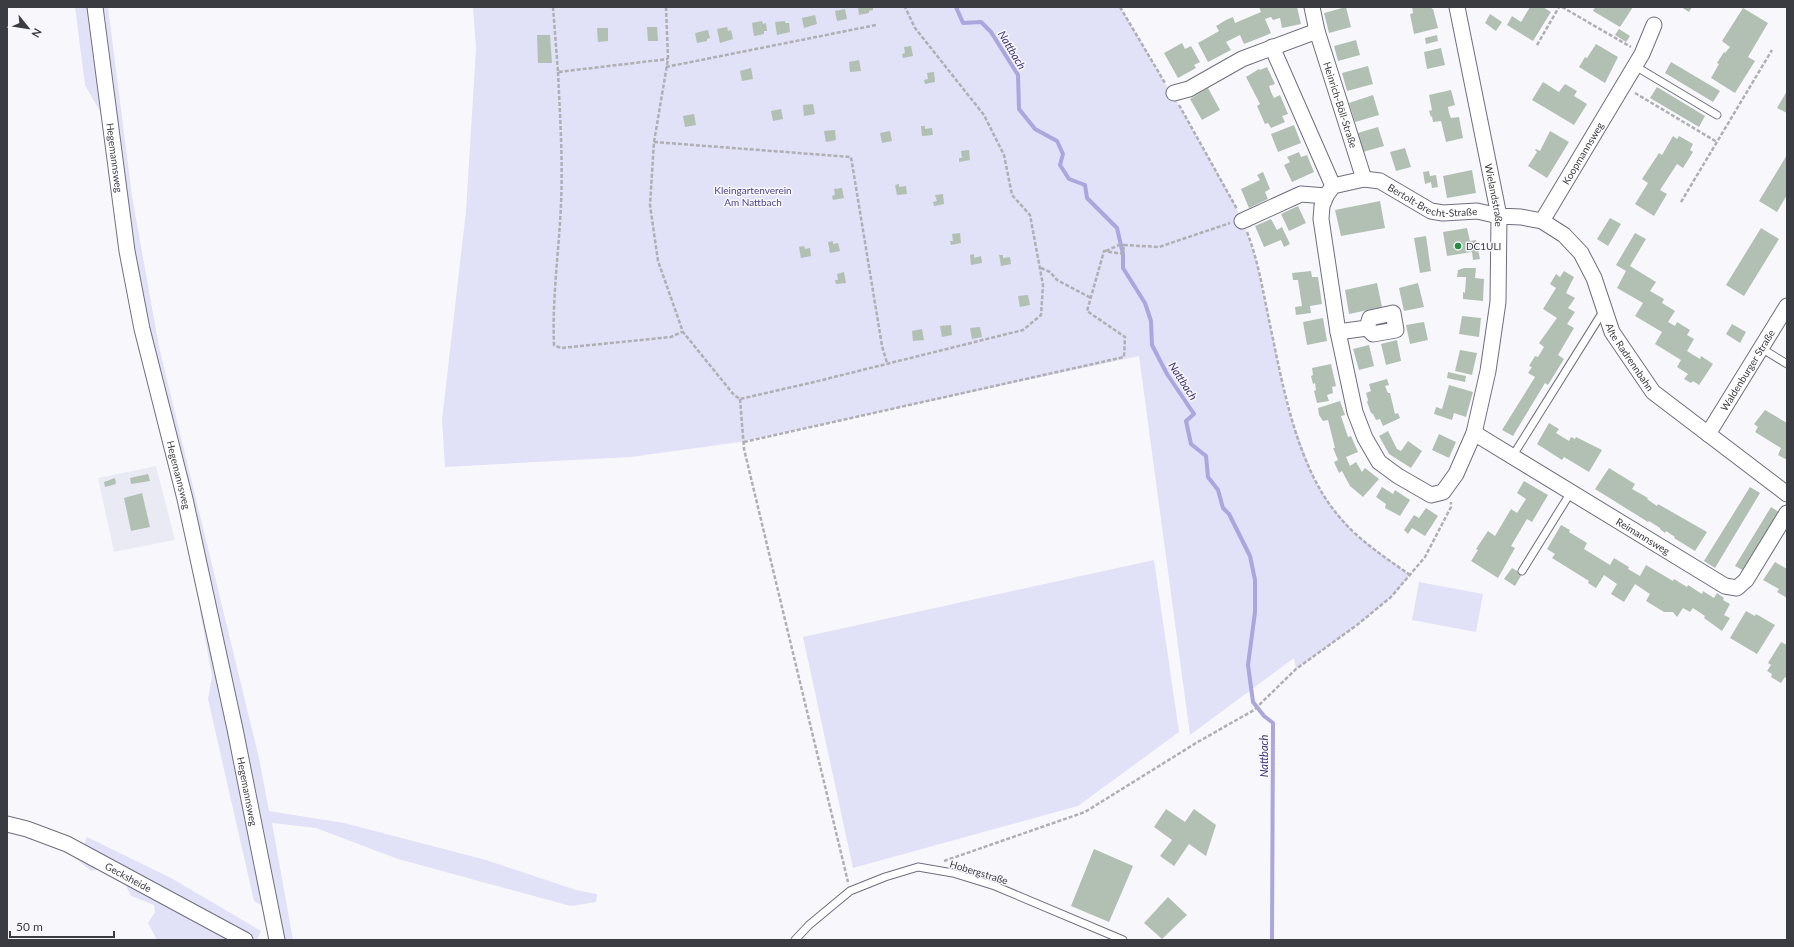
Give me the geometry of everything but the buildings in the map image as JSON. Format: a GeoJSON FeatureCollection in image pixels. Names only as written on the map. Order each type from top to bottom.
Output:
{"type":"FeatureCollection","features":[{"type":"Feature","properties":{"kind":"street","name":"Hegemannsweg"},"geometry":{"type":"LineString","coordinates":[[95,7],[127,251],[142,329],[185,499],[233,722],[277,940]]}},
{"type":"Feature","properties":{"kind":"street","name":"Heinrich-Böll-Straße"},"geometry":{"type":"LineString","coordinates":[[1312,7],[1317,31],[1364,179]]}},
{"type":"Feature","properties":{"kind":"street","name":"Wielandstraße"},"geometry":{"type":"LineString","coordinates":[[1449,485],[1474,433],[1488,371],[1498,302],[1499,216],[1457,7]]}},
{"type":"Feature","properties":{"kind":"street","name":"Koopmannsweg"},"geometry":{"type":"LineString","coordinates":[[1542,221],[1639,60],[1654,26]]}},
{"type":"Feature","properties":{"kind":"street"},"geometry":{"type":"LineString","coordinates":[[1174,93],[1189,89],[1242,59],[1317,31]]}},
{"type":"Feature","properties":{"kind":"street"},"geometry":{"type":"LineString","coordinates":[[1272,47],[1329,191],[1322,206],[1321,219],[1338,332],[1355,412],[1365,438],[1379,462],[1398,476],[1431,495],[1443,492],[1449,485]]}},
{"type":"Feature","properties":{"kind":"street","name":"Bertolt-Brecht-Straße"},"geometry":{"type":"LineString","coordinates":[[1242,221],[1301,194],[1329,191],[1364,179],[1380,181],[1431,211],[1450,214],[1477,212],[1499,216]]}},
{"type":"Feature","properties":{"kind":"street","name":"Alte Radrennbahn"},"geometry":{"type":"LineString","coordinates":[[1499,216],[1521,217],[1542,221],[1564,235],[1581,253],[1594,278],[1612,332],[1653,392],[1787,494]]}},
{"type":"Feature","properties":{"kind":"street","name":"Waldenburger Straße"},"geometry":{"type":"LineString","coordinates":[[1708,434],[1787,306]]}},
{"type":"Feature","properties":{"kind":"street"},"geometry":{"type":"LineString","coordinates":[[1338,332],[1367,328]]}},
{"type":"Feature","properties":{"kind":"street","name":"Reimannsweg"},"geometry":{"type":"LineString","coordinates":[[1474,433],[1725,586],[1737,588],[1746,580],[1787,512]]}},
{"type":"Feature","properties":{"kind":"street","name":"Gecksheide"},"geometry":{"type":"LineString","coordinates":[[7,824],[27,829],[67,844],[245,940]]}},
{"type":"Feature","properties":{"kind":"lane"},"geometry":{"type":"LineString","coordinates":[[1639,60],[1717,115]]}},
{"type":"Feature","properties":{"kind":"lane"},"geometry":{"type":"LineString","coordinates":[[1512,457],[1605,308]]}},
{"type":"Feature","properties":{"kind":"lane"},"geometry":{"type":"LineString","coordinates":[[1761,348],[1787,364]]}},
{"type":"Feature","properties":{"kind":"lane"},"geometry":{"type":"LineString","coordinates":[[1522,571],[1571,492]]}},
{"type":"Feature","properties":{"kind":"lane","name":"Hobergstraße"},"geometry":{"type":"LineString","coordinates":[[795,940],[809,925],[850,891],[885,877],[918,868],[953,873],[995,886],[1123,940]]}},
{"type":"Feature","properties":{"kind":"path"},"geometry":{"type":"LineString","coordinates":[[554,7],[562,158],[561,206],[556,255],[554,345],[561,348],[671,337],[683,332]]}},
{"type":"Feature","properties":{"kind":"path"},"geometry":{"type":"LineString","coordinates":[[666,7],[668,59],[654,142],[650,205],[658,261],[683,332],[734,396],[740,399],[1023,330],[1041,314],[1043,285],[1030,215],[1012,195],[1004,155],[984,115],[915,28],[906,7]]}},
{"type":"Feature","properties":{"kind":"path"},"geometry":{"type":"LineString","coordinates":[[1120,7],[1166,85],[1174,93],[1178,104],[1234,203],[1242,221],[1257,264],[1287,406],[1315,481],[1328,503],[1356,535],[1410,575]]}},
{"type":"Feature","properties":{"kind":"path"},"geometry":{"type":"LineString","coordinates":[[1537,45],[1561,7],[1639,60]]}},
{"type":"Feature","properties":{"kind":"path"},"geometry":{"type":"LineString","coordinates":[[666,67],[876,24]]}},
{"type":"Feature","properties":{"kind":"path"},"geometry":{"type":"LineString","coordinates":[[1681,202],[1772,50]]}},
{"type":"Feature","properties":{"kind":"path"},"geometry":{"type":"LineString","coordinates":[[558,72],[668,59]]}},
{"type":"Feature","properties":{"kind":"path"},"geometry":{"type":"LineString","coordinates":[[1623,86],[1717,142]]}},
{"type":"Feature","properties":{"kind":"path"},"geometry":{"type":"LineString","coordinates":[[654,142],[851,157],[882,346],[887,363]]}},
{"type":"Feature","properties":{"kind":"path"},"geometry":{"type":"LineString","coordinates":[[1104,251],[1124,245],[1159,247],[1242,221]]}},
{"type":"Feature","properties":{"kind":"path"},"geometry":{"type":"LineString","coordinates":[[1104,251],[1123,254],[1124,245]]}},
{"type":"Feature","properties":{"kind":"path"},"geometry":{"type":"LineString","coordinates":[[1040,268],[1050,272],[1057,280],[1092,298],[1104,251]]}},
{"type":"Feature","properties":{"kind":"path"},"geometry":{"type":"LineString","coordinates":[[744,442],[1124,357],[1125,337],[1087,310],[1104,251]]}},
{"type":"Feature","properties":{"kind":"path"},"geometry":{"type":"LineString","coordinates":[[740,399],[744,442],[819,767],[850,891]]}},
{"type":"Feature","properties":{"kind":"path"},"geometry":{"type":"LineString","coordinates":[[922,868],[1085,812],[1196,743],[1263,704],[1296,669],[1357,625],[1391,597],[1410,575],[1425,557],[1452,507],[1449,485]]}},
{"type":"Feature","properties":{"kind":"shaded area"},"geometry":{"type":"Polygon","coordinates":[[[156,466],[175,540],[114,552],[98,478],[156,466]]]}},
{"type":"Feature","properties":{"kind":"green space"},"geometry":{"type":"Polygon","coordinates":[[[75,7],[108,7],[132,196],[159,347],[259,758],[269,811],[344,823],[486,860],[576,890],[597,894],[596,902],[571,906],[398,859],[316,828],[272,823],[293,940],[282,940],[278,915],[254,901],[208,699],[212,676],[200,611],[208,592],[149,340],[102,115],[85,85],[75,7]]]}},
{"type":"Feature","properties":{"kind":"green space","name":"Kleingartenverein Am Nattbach"},"geometry":{"type":"Polygon","coordinates":[[[473,7],[1120,7],[1166,85],[1174,93],[1178,104],[1234,203],[1249,238],[1257,264],[1287,406],[1315,481],[1329,503],[1356,535],[1410,575],[1391,597],[1357,625],[1296,669],[1294,658],[1190,735],[1139,356],[740,442],[631,457],[445,467],[442,420],[466,211],[476,49],[473,7]]]}},
{"type":"Feature","properties":{"kind":"green space"},"geometry":{"type":"Polygon","coordinates":[[[1154,560],[1179,732],[1078,806],[853,868],[803,637],[1154,560]]]}},
{"type":"Feature","properties":{"kind":"green space"},"geometry":{"type":"Polygon","coordinates":[[[1419,582],[1483,594],[1476,632],[1412,620],[1419,582]]]}},
{"type":"Feature","properties":{"kind":"green space"},"geometry":{"type":"Polygon","coordinates":[[[87,837],[171,878],[261,931],[257,940],[157,940],[148,923],[155,912],[154,905],[131,896],[126,886],[130,874],[116,865],[91,871],[78,860],[87,837]]]}},
{"type":"Feature","properties":{"kind":"waterway","name":"Nattbach"},"geometry":{"type":"LineString","coordinates":[[956,7],[963,23],[981,22],[991,32],[1018,75],[1019,109],[1035,129],[1057,141],[1063,154],[1060,165],[1069,179],[1085,185],[1087,198],[1117,228],[1123,254],[1123,268],[1145,303],[1151,321],[1152,345],[1167,374],[1194,414],[1186,421],[1191,444],[1206,456],[1208,477],[1218,490],[1223,508],[1229,514],[1250,556],[1255,580],[1255,612],[1248,665],[1253,702],[1264,716],[1273,723],[1272,940]]}},
{"type":"Feature","properties":{"kind":"place","name":"DC1ULI"},"geometry":{"type":"Point","coordinates":[1458,246]}}]}
